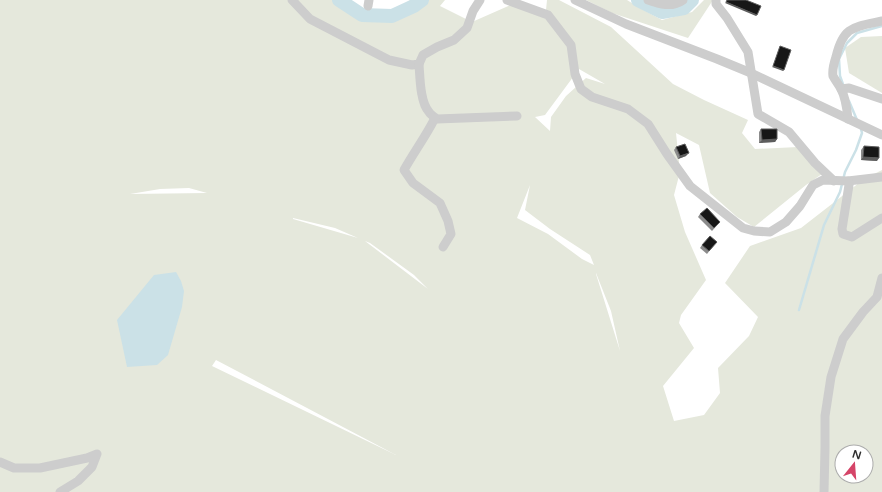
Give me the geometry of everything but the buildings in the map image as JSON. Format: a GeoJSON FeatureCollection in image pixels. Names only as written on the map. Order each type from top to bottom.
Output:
{"type":"FeatureCollection","features":[{"type":"Feature","properties":{"kind":"street"},"geometry":{"type":"LineString","coordinates":[[292,0],[310,18],[389,60],[412,65],[420,64]]}},
{"type":"Feature","properties":{"kind":"street"},"geometry":{"type":"LineString","coordinates":[[480,0],[473,11],[467,28],[454,40],[422,55],[420,64],[420,81],[423,99],[428,112],[437,119],[517,116]]}},
{"type":"Feature","properties":{"kind":"street"},"geometry":{"type":"LineString","coordinates":[[507,0],[548,16],[571,45],[575,74],[580,89],[592,97],[628,109],[648,124],[690,186],[743,228],[754,231],[770,232],[786,222],[800,206],[813,185],[823,180],[848,181],[882,177]]}},
{"type":"Feature","properties":{"kind":"street"},"geometry":{"type":"LineString","coordinates":[[575,0],[626,24],[751,73],[882,135]]}},
{"type":"Feature","properties":{"kind":"street"},"geometry":{"type":"LineString","coordinates":[[648,0],[665,5],[678,3],[683,0]]}},
{"type":"Feature","properties":{"kind":"street"},"geometry":{"type":"LineString","coordinates":[[716,0],[716,4],[727,18],[748,52],[758,114],[790,132],[815,163],[834,181]]}},
{"type":"Feature","properties":{"kind":"street"},"geometry":{"type":"LineString","coordinates":[[848,119],[847,106],[841,89],[834,76],[834,64],[838,47],[846,33],[857,26],[882,21]]}},
{"type":"Feature","properties":{"kind":"street"},"geometry":{"type":"LineString","coordinates":[[841,89],[849,88],[882,99]]}},
{"type":"Feature","properties":{"kind":"street"},"geometry":{"type":"LineString","coordinates":[[435,118],[404,170],[413,183],[440,203],[448,221],[451,234],[443,247]]}},
{"type":"Feature","properties":{"kind":"street"},"geometry":{"type":"LineString","coordinates":[[848,181],[849,185],[842,229],[843,234],[852,237],[882,218]]}},
{"type":"Feature","properties":{"kind":"street"},"geometry":{"type":"LineString","coordinates":[[824,492],[824,416],[842,339],[877,297],[882,278]]}},
{"type":"Feature","properties":{"kind":"street"},"geometry":{"type":"LineString","coordinates":[[0,462],[14,468],[40,468],[87,458],[97,454],[92,467],[78,481],[60,492]]}},
{"type":"Feature","properties":{"kind":"shaded area"},"geometry":{"type":"Polygon","coordinates":[[[0,0],[347,0],[362,14],[386,16],[410,0],[445,0],[440,6],[472,22],[515,3],[546,10],[547,0],[559,0],[611,27],[673,84],[748,120],[742,133],[755,149],[798,147],[822,174],[754,227],[737,217],[710,193],[699,145],[676,133],[680,172],[674,195],[685,232],[706,280],[681,315],[679,323],[694,348],[663,386],[674,421],[704,415],[720,393],[718,368],[749,336],[758,317],[725,283],[750,246],[801,228],[864,179],[882,170],[882,492],[0,492],[0,0]],[[579,69],[545,115],[535,117],[550,131],[551,117],[566,96],[586,78],[605,84],[579,69]],[[530,185],[517,218],[548,234],[582,259],[594,265],[590,255],[550,229],[525,210],[530,185]],[[189,188],[160,189],[130,194],[207,193],[189,188]],[[293,219],[358,238],[335,228],[293,219]],[[365,241],[428,289],[414,275],[370,243],[365,241]],[[596,274],[620,351],[611,311],[596,274]],[[216,360],[212,366],[396,455],[216,360]]]}},
{"type":"Feature","properties":{"kind":"shaded area"},"geometry":{"type":"Polygon","coordinates":[[[586,0],[627,0],[662,20],[692,12],[704,0],[713,0],[688,38],[612,13],[586,0]]]}},
{"type":"Feature","properties":{"kind":"shaded area"},"geometry":{"type":"Polygon","coordinates":[[[882,36],[882,93],[849,73],[845,48],[861,37],[882,36]]]}},
{"type":"Feature","properties":{"kind":"water"},"geometry":{"type":"Polygon","coordinates":[[[176,272],[184,291],[182,307],[168,355],[157,365],[127,367],[117,320],[154,275],[176,272]]]}},
{"type":"Feature","properties":{"kind":"waterway"},"geometry":{"type":"LineString","coordinates":[[339,0],[362,15],[392,16],[414,6],[422,0]]}},
{"type":"Feature","properties":{"kind":"waterway"},"geometry":{"type":"LineString","coordinates":[[638,0],[662,12],[684,8],[692,0]]}},
{"type":"Feature","properties":{"kind":"waterway"},"geometry":{"type":"LineString","coordinates":[[844,87],[840,76],[839,59],[847,43],[857,33],[882,26]]}},
{"type":"Feature","properties":{"kind":"waterway"},"geometry":{"type":"LineString","coordinates":[[849,101],[857,120]]}},
{"type":"Feature","properties":{"kind":"waterway"},"geometry":{"type":"LineString","coordinates":[[799,310],[824,225],[840,192],[845,172],[856,150],[862,133],[861,129]]}}]}
